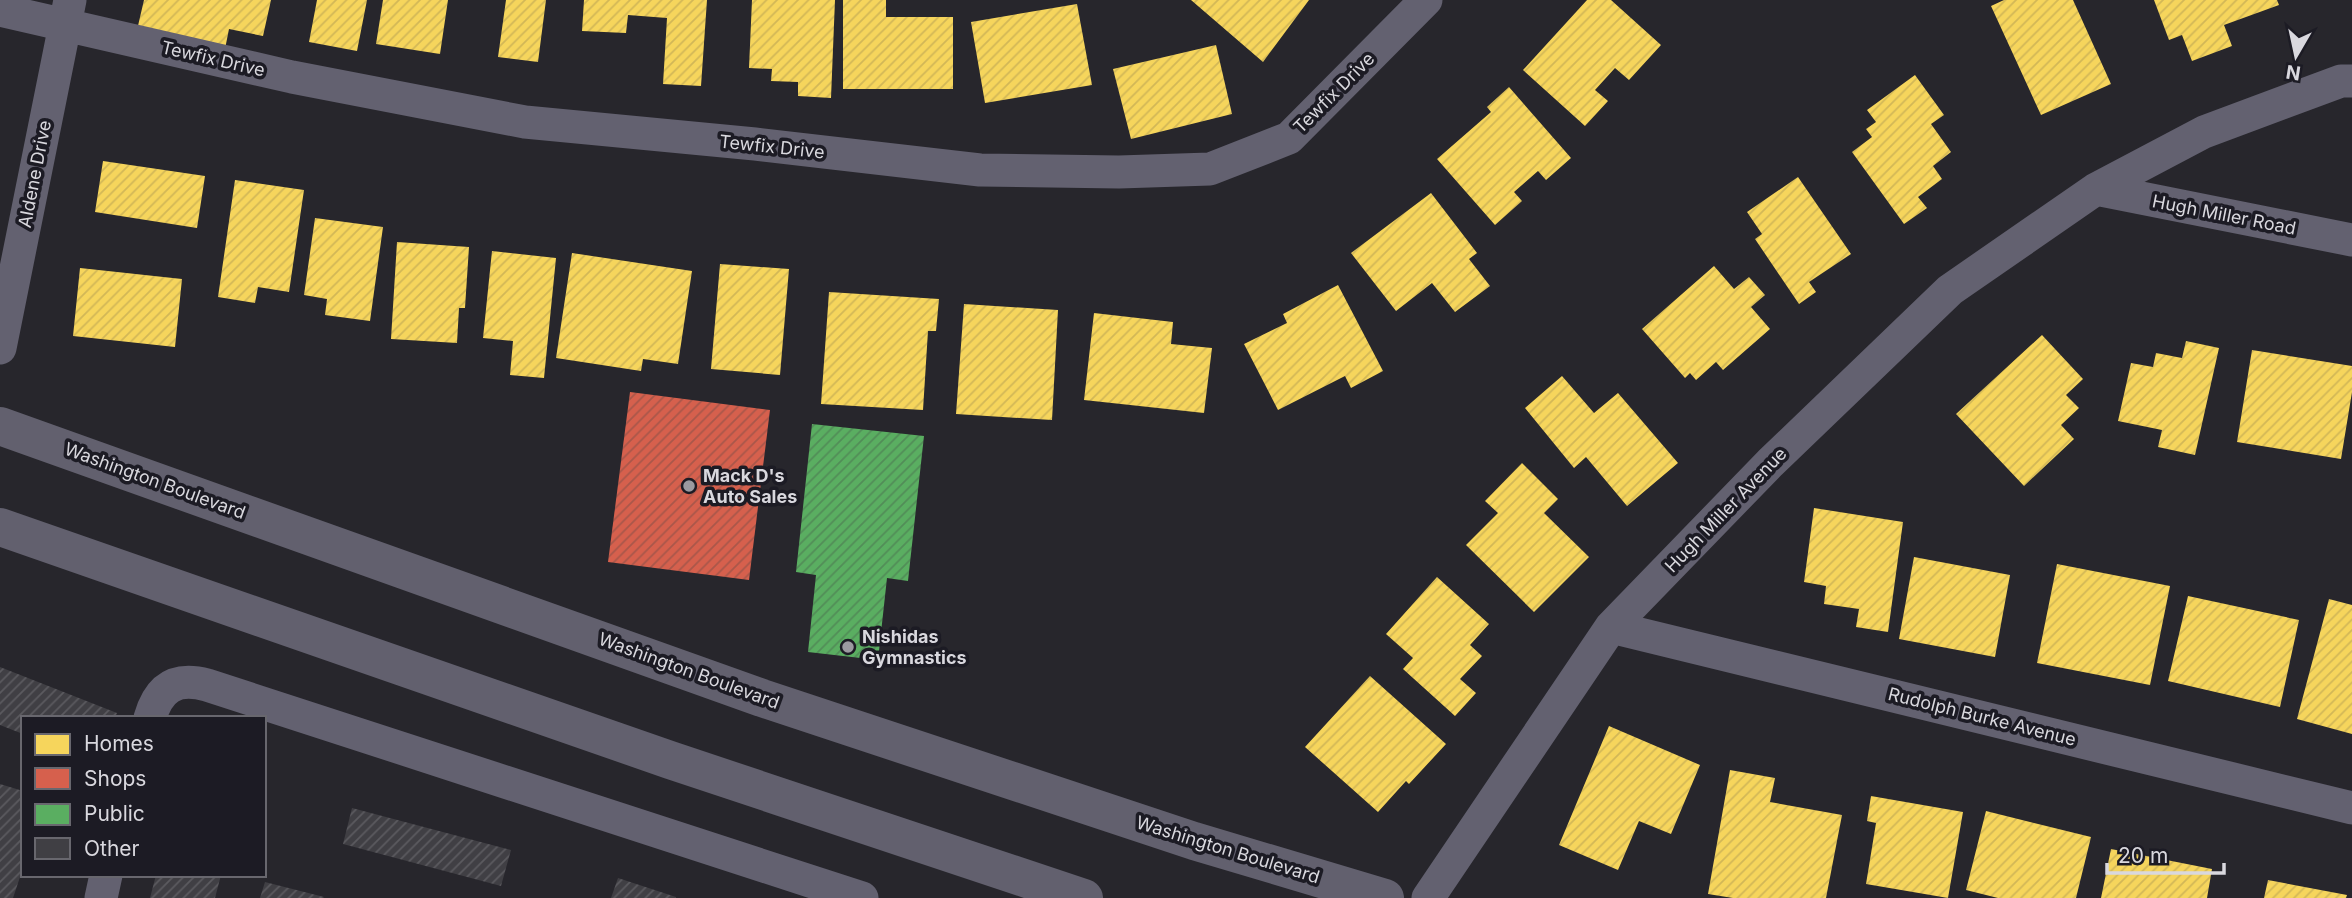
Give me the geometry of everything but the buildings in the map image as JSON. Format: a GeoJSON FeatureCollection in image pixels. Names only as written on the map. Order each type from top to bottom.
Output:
{"type":"FeatureCollection","features":[{"type":"Feature","properties":{"kind":"highway","name":"Washington Boulevard"},"geometry":{"type":"LineString","coordinates":[[0,426],[762,698],[1194,841],[1385,898]]}},
{"type":"Feature","properties":{"kind":"highway"},"geometry":{"type":"LineString","coordinates":[[0,527],[670,760],[1084,898]]}},
{"type":"Feature","properties":{"kind":"street","name":"Tewfix Drive"},"geometry":{"type":"LineString","coordinates":[[0,10],[68,13],[292,78],[525,122],[980,170],[1132,171],[1210,170],[1289,138],[1426,0]]}},
{"type":"Feature","properties":{"kind":"street","name":"Aldene Drive"},"geometry":{"type":"LineString","coordinates":[[0,348],[68,13]]}},
{"type":"Feature","properties":{"kind":"street","name":"Hugh Miller Avenue"},"geometry":{"type":"LineString","coordinates":[[1428,898],[1611,627],[1770,463],[1950,290],[2096,190],[2204,132],[2341,81],[2352,81]]}},
{"type":"Feature","properties":{"kind":"street","name":"Hugh Miller Road"},"geometry":{"type":"LineString","coordinates":[[2096,190],[2352,240]]}},
{"type":"Feature","properties":{"kind":"street","name":"Rudolph Burke Avenue"},"geometry":{"type":"LineString","coordinates":[[1611,627],[2352,807]]}},
{"type":"Feature","properties":{"kind":"street"},"geometry":{"type":"LineString","coordinates":[[151,716],[162,693],[174,684],[192,681],[862,898]]}},
{"type":"Feature","properties":{"kind":"street"},"geometry":{"type":"LineString","coordinates":[[101,898],[106,877]]}},
{"type":"Feature","properties":{"kind":"place","name":"Mack D's Auto Sales"},"geometry":{"type":"Point","coordinates":[689,486]}},
{"type":"Feature","properties":{"kind":"place","name":"Nishidas Gymnastics"},"geometry":{"type":"Point","coordinates":[848,647]}}]}
